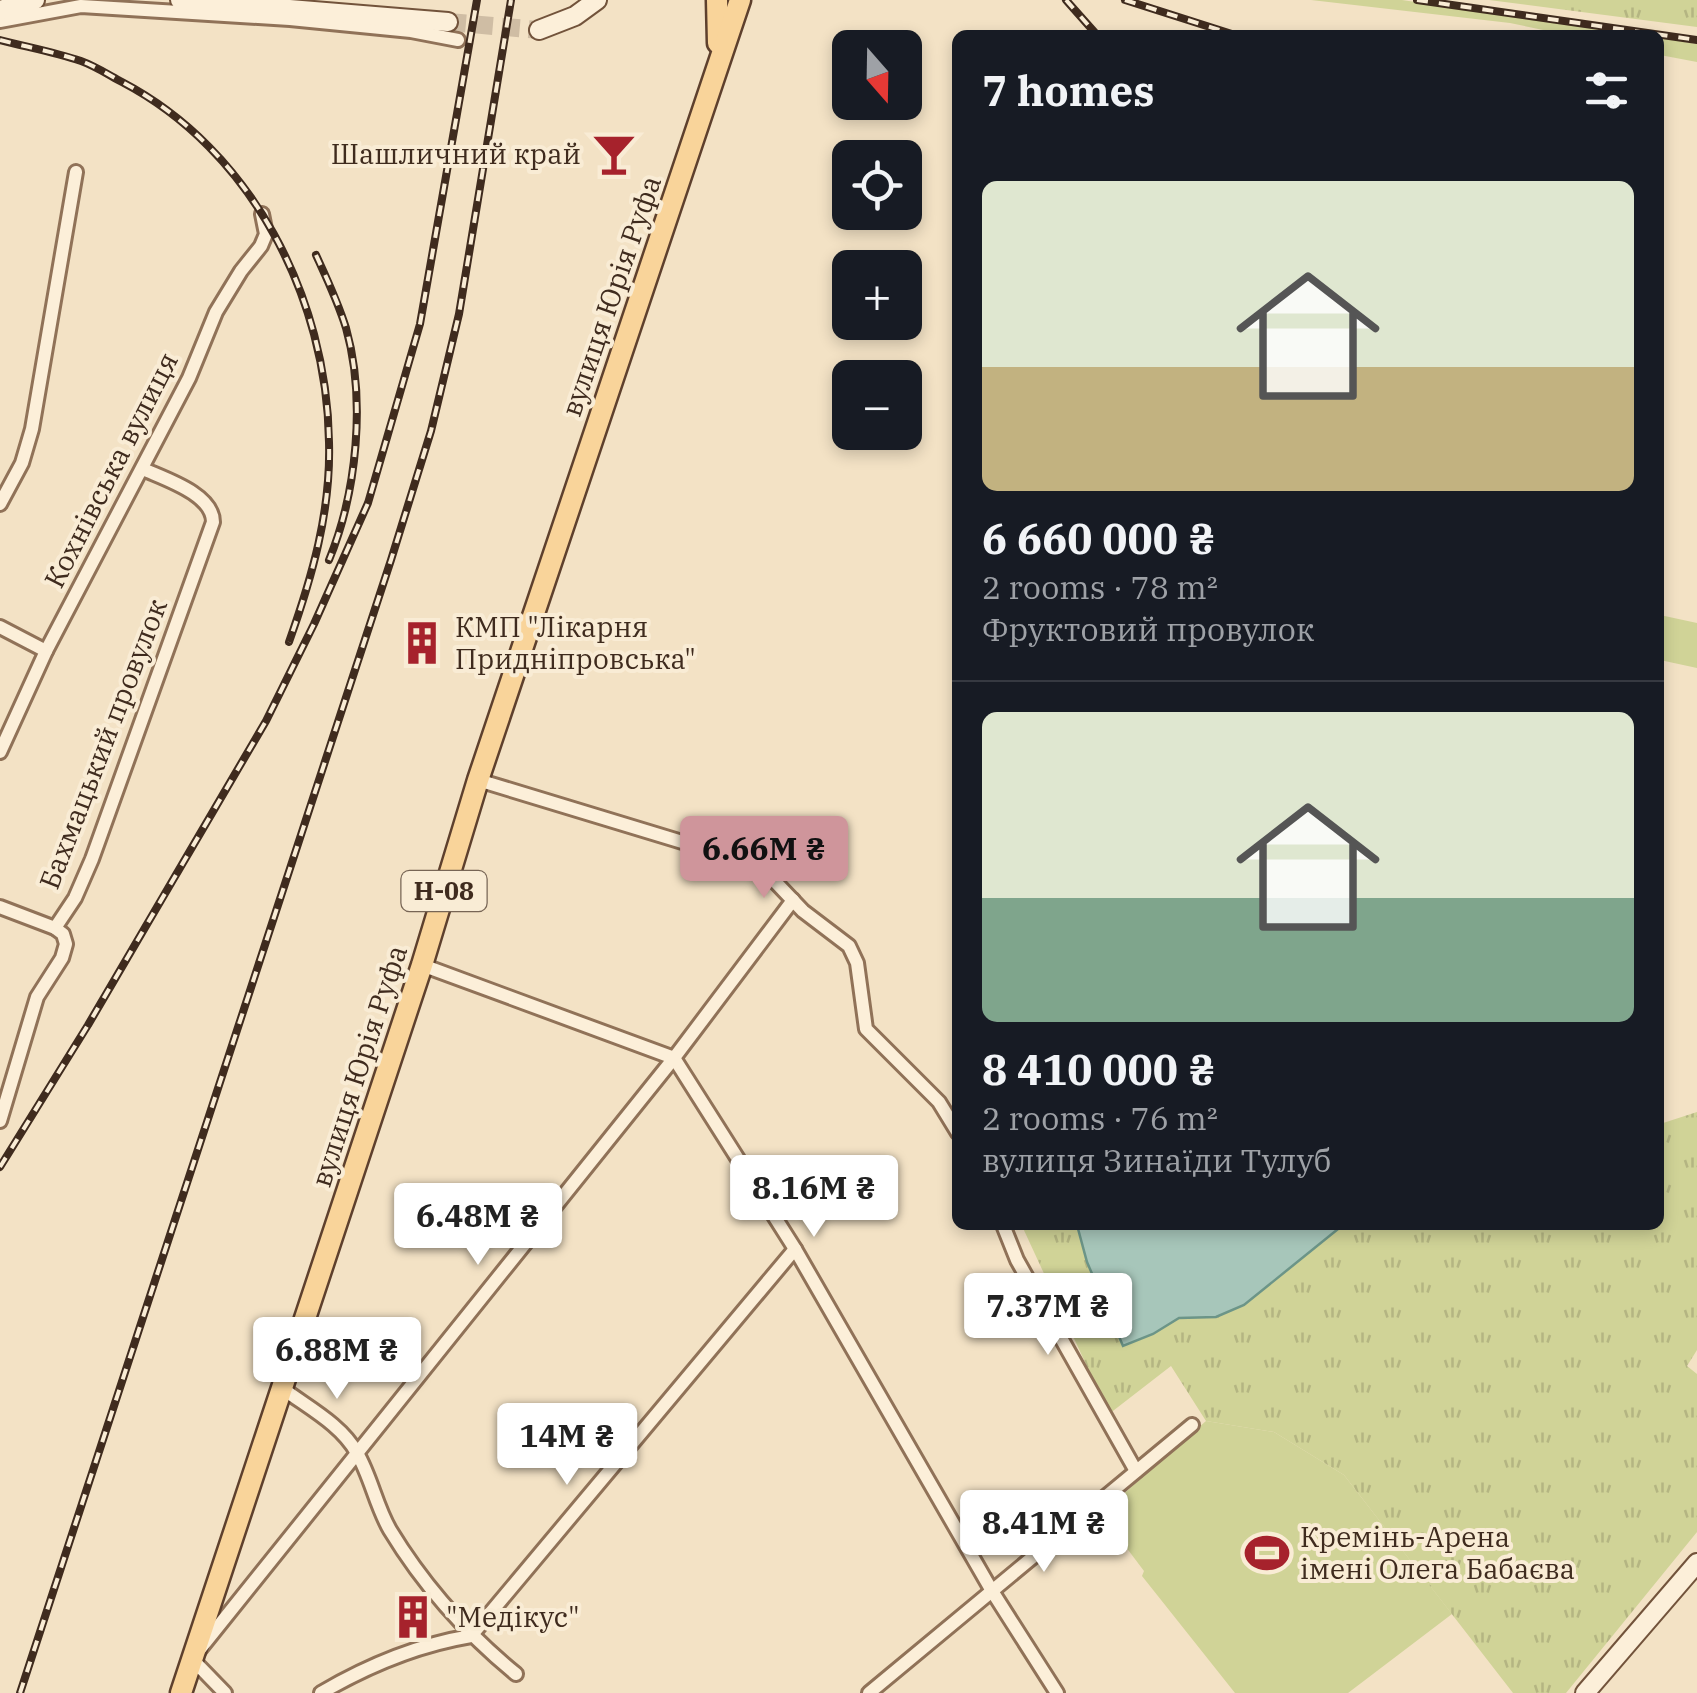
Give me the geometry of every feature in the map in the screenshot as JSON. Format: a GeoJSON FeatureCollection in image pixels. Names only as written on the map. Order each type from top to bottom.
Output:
{"type":"FeatureCollection","features":[{"type":"Feature","properties":{"kind":"main road"},"geometry":{"type":"LineString","coordinates":[[3,9],[35,0]]}},
{"type":"Feature","properties":{"kind":"main road"},"geometry":{"type":"LineString","coordinates":[[180,0],[448,22]]}},
{"type":"Feature","properties":{"kind":"main road"},"geometry":{"type":"LineString","coordinates":[[539,30],[575,16],[597,0]]}},
{"type":"Feature","properties":{"kind":"main road","name":"Н-08"},"geometry":{"type":"LineString","coordinates":[[711,90],[720,31],[718,0]]}},
{"type":"Feature","properties":{"kind":"main road","name":"вулиця Юрія Руфа"},"geometry":{"type":"LineString","coordinates":[[181,1693],[422,966],[478,780],[740,0]]}},
{"type":"Feature","properties":{"kind":"main road"},"geometry":{"type":"LineString","coordinates":[[1585,1693],[1697,1563]]}},
{"type":"Feature","properties":{"kind":"street"},"geometry":{"type":"LineString","coordinates":[[3,9],[80,6],[290,19],[458,40]]}},
{"type":"Feature","properties":{"kind":"street"},"geometry":{"type":"LineString","coordinates":[[0,504],[22,463],[32,429],[76,172]]}},
{"type":"Feature","properties":{"kind":"street","name":"Кохнівська вулиця"},"geometry":{"type":"LineString","coordinates":[[0,752],[46,651],[189,378],[216,312],[261,246],[266,234],[262,214]]}},
{"type":"Feature","properties":{"kind":"street","name":"Бахмацький провулок"},"geometry":{"type":"LineString","coordinates":[[0,1121],[37,996],[62,958],[66,944],[63,934],[55,928],[92,859],[213,522],[208,504],[143,469]]}},
{"type":"Feature","properties":{"kind":"street"},"geometry":{"type":"LineString","coordinates":[[0,627],[46,651]]}},
{"type":"Feature","properties":{"kind":"street"},"geometry":{"type":"LineString","coordinates":[[478,780],[765,871],[848,946],[857,963],[866,1029],[939,1102],[952,1124]]}},
{"type":"Feature","properties":{"kind":"street"},"geometry":{"type":"LineString","coordinates":[[225,1693],[192,1659],[674,1058],[793,900]]}},
{"type":"Feature","properties":{"kind":"street"},"geometry":{"type":"LineString","coordinates":[[0,907],[55,928]]}},
{"type":"Feature","properties":{"kind":"street"},"geometry":{"type":"LineString","coordinates":[[422,966],[674,1058],[795,1249],[992,1591],[1056,1693]]}},
{"type":"Feature","properties":{"kind":"street"},"geometry":{"type":"LineString","coordinates":[[1005,1230],[1017,1260],[1136,1472]]}},
{"type":"Feature","properties":{"kind":"street"},"geometry":{"type":"LineString","coordinates":[[320,1693],[347,1677],[430,1642],[470,1636],[795,1249]]}},
{"type":"Feature","properties":{"kind":"street"},"geometry":{"type":"LineString","coordinates":[[282,1388],[340,1430],[357,1452],[388,1528],[421,1575],[470,1636],[516,1674]]}},
{"type":"Feature","properties":{"kind":"street"},"geometry":{"type":"LineString","coordinates":[[869,1693],[1192,1425]]}},
{"type":"Feature","properties":{"kind":"green space"},"geometry":{"type":"Polygon","coordinates":[[[1311,0],[1402,0],[1606,30],[1543,30],[1311,0]]]}},
{"type":"Feature","properties":{"kind":"green space"},"geometry":{"type":"Polygon","coordinates":[[[1489,0],[1697,0],[1697,27],[1489,0]]]}},
{"type":"Feature","properties":{"kind":"green space"},"geometry":{"type":"Polygon","coordinates":[[[1664,39],[1697,44],[1697,62],[1664,56],[1664,39]]]}},
{"type":"Feature","properties":{"kind":"green space"},"geometry":{"type":"Polygon","coordinates":[[[1664,616],[1697,623],[1697,668],[1664,661],[1664,616]]]}},
{"type":"Feature","properties":{"kind":"green space"},"geometry":{"type":"Polygon","coordinates":[[[1697,1112],[1697,1350],[1687,1366],[1697,1374],[1697,1532],[1566,1693],[1513,1693],[1344,1475],[1274,1432],[1206,1421],[1171,1366],[1109,1414],[1024,1230],[1664,1230],[1664,1123],[1697,1112]]]}},
{"type":"Feature","properties":{"kind":"green space","name":"Кремінь-Арена імені Олега Бабаєва"},"geometry":{"type":"Polygon","coordinates":[[[1206,1421],[1274,1432],[1344,1475],[1452,1614],[1348,1693],[1235,1693],[1142,1576],[1144,1571],[1101,1514],[1206,1421]]]}},
{"type":"Feature","properties":{"kind":"shaded area"},"geometry":{"type":"Polygon","coordinates":[[[1078,1230],[1337,1230],[1244,1305],[1216,1317],[1179,1318],[1123,1346],[1087,1262],[1078,1230]]]}},
{"type":"Feature","properties":{"kind":"tunnel"},"geometry":{"type":"LineString","coordinates":[[448,22],[539,30]]}},
{"type":"Feature","properties":{"kind":"railway"},"geometry":{"type":"LineString","coordinates":[[0,1167],[266,721],[368,503],[420,324],[477,0]]}},
{"type":"Feature","properties":{"kind":"railway"},"geometry":{"type":"LineString","coordinates":[[20,1693],[431,431],[459,314],[511,0]]}},
{"type":"Feature","properties":{"kind":"railway"},"geometry":{"type":"LineString","coordinates":[[1066,0],[1093,30]]}},
{"type":"Feature","properties":{"kind":"railway"},"geometry":{"type":"LineString","coordinates":[[1125,0],[1219,30]]}},
{"type":"Feature","properties":{"kind":"railway"},"geometry":{"type":"LineString","coordinates":[[1417,0],[1627,30]]}},
{"type":"Feature","properties":{"kind":"railway"},"geometry":{"type":"LineString","coordinates":[[1664,35],[1697,40]]}},
{"type":"Feature","properties":{"kind":"railway"},"geometry":{"type":"LineString","coordinates":[[0,40],[86,63],[168,111],[209,147],[244,188],[274,234],[297,283],[314,335],[325,388],[329,442],[327,494],[318,544],[289,642]]}},
{"type":"Feature","properties":{"kind":"railway"},"geometry":{"type":"LineString","coordinates":[[316,255],[346,328],[356,385],[352,475],[329,560]]}},
{"type":"Feature","properties":{"kind":"place","name":"Шашличний край"},"geometry":{"type":"Point","coordinates":[614,154]}},
{"type":"Feature","properties":{"kind":"place","name":"КМП \"Лікарня Придніпровська\""},"geometry":{"type":"Point","coordinates":[422,643]}},
{"type":"Feature","properties":{"kind":"place","name":"Кремінь-Арена імені Олега Бабаєва"},"geometry":{"type":"Point","coordinates":[1267,1553]}},
{"type":"Feature","properties":{"kind":"place","name":"\"Медікус\""},"geometry":{"type":"Point","coordinates":[413,1617]}}]}
